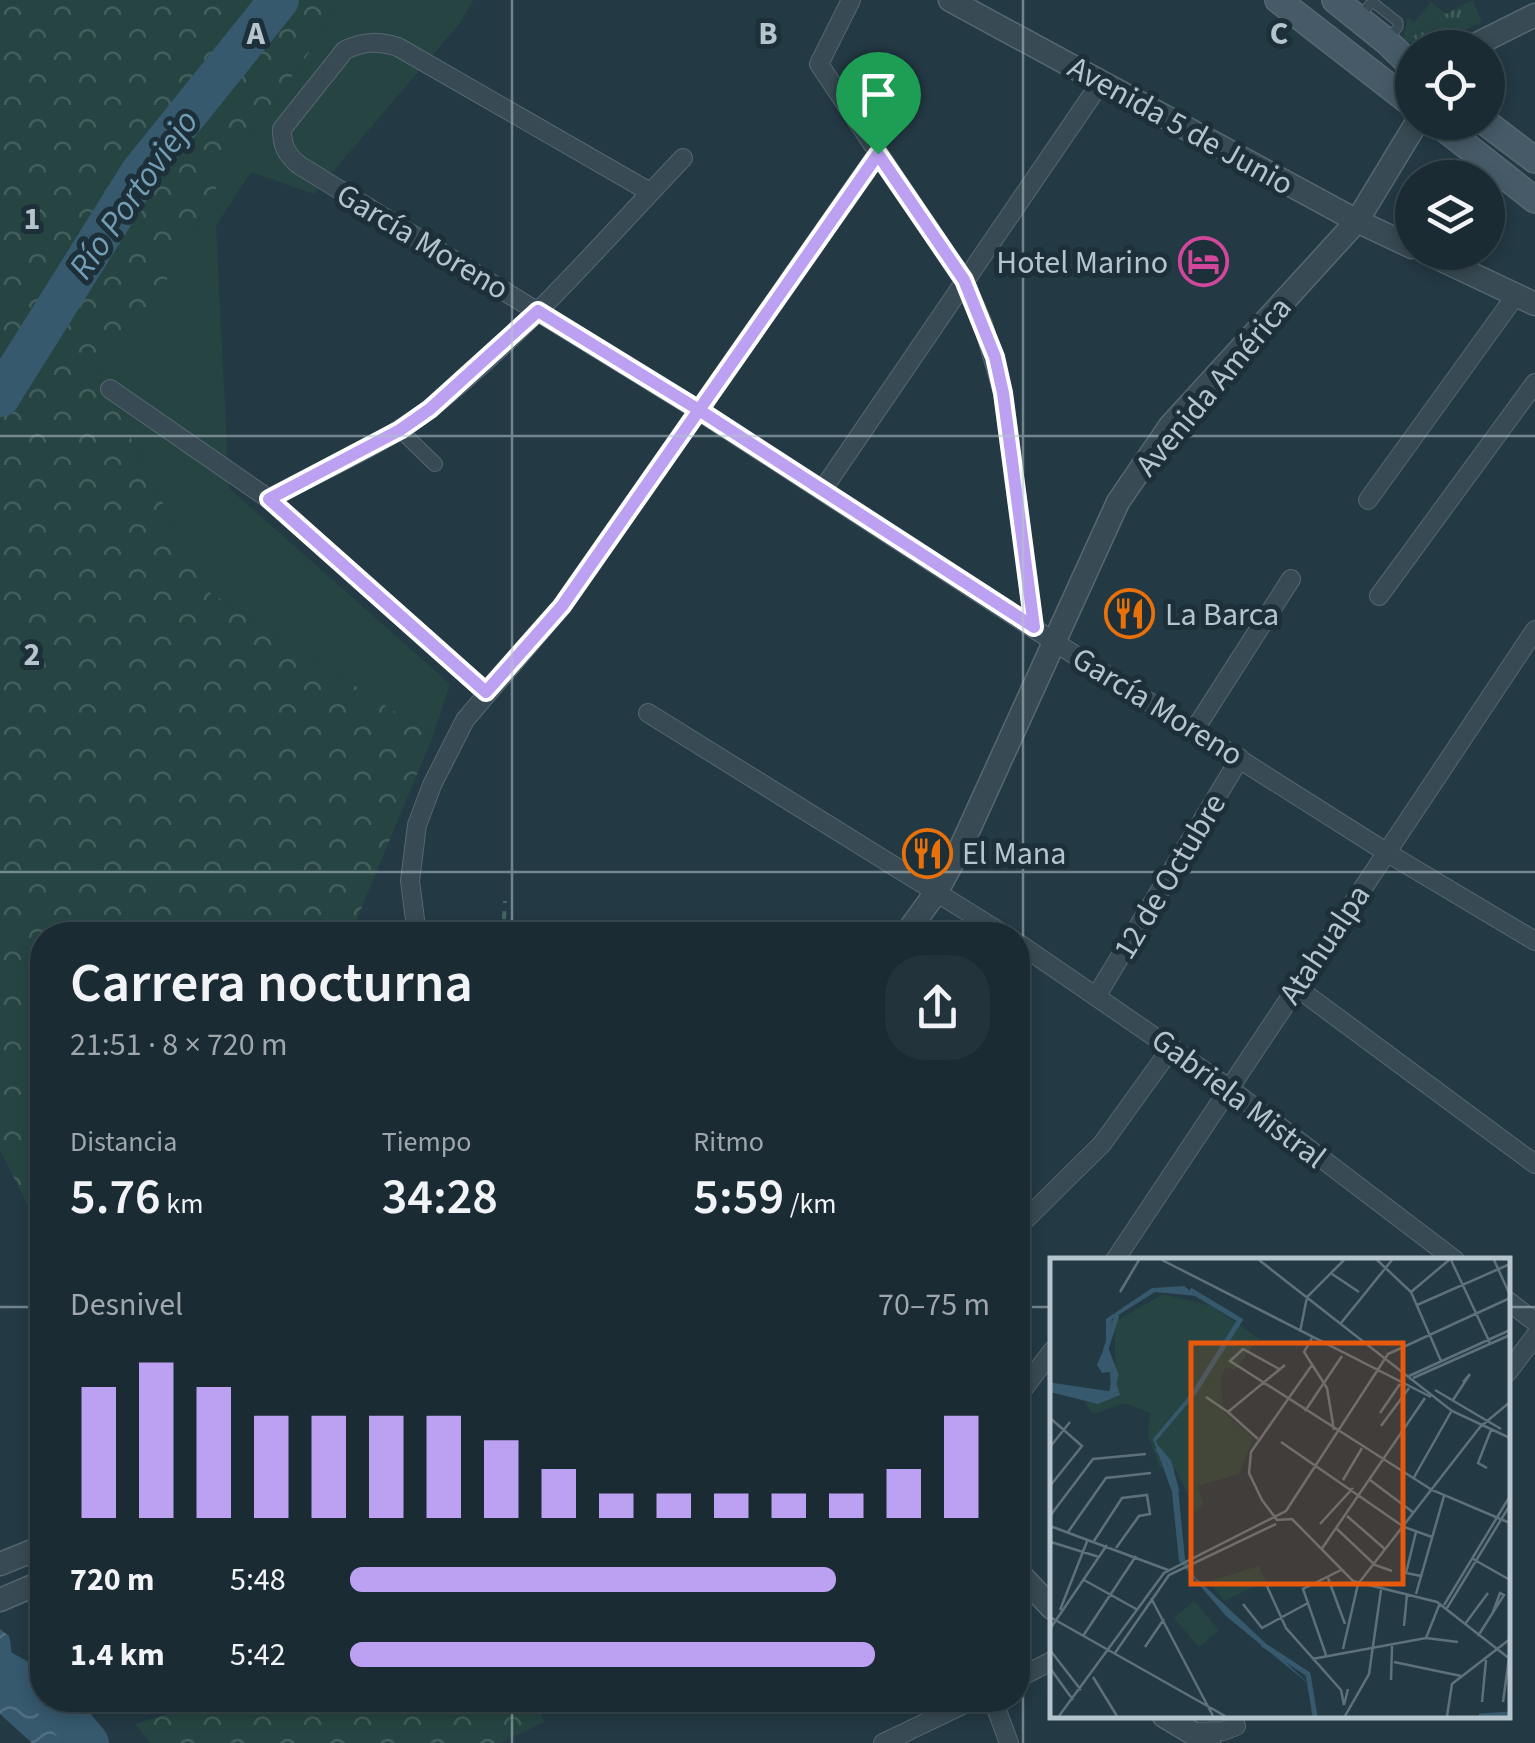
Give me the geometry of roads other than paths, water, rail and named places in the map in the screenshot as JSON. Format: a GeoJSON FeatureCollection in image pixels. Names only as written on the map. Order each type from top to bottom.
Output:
{"type":"FeatureCollection","features":[{"type":"Feature","properties":{"kind":"main road"},"geometry":{"type":"LineString","coordinates":[[1278,0],[1395,91]]}},
{"type":"Feature","properties":{"kind":"main road"},"geometry":{"type":"LineString","coordinates":[[1334,0],[1395,50]]}},
{"type":"Feature","properties":{"kind":"main road"},"geometry":{"type":"LineString","coordinates":[[1505,137],[1535,160]]}},
{"type":"Feature","properties":{"kind":"main road"},"geometry":{"type":"LineString","coordinates":[[1459,140],[1535,200]]}},
{"type":"Feature","properties":{"kind":"street"},"geometry":{"type":"LineString","coordinates":[[852,0],[819,64],[964,280],[995,357],[1034,627]]}},
{"type":"Feature","properties":{"kind":"street","name":"Avenida 5 de Junio"},"geometry":{"type":"LineString","coordinates":[[950,0],[1395,239]]}},
{"type":"Feature","properties":{"kind":"street"},"geometry":{"type":"LineString","coordinates":[[1505,30],[1535,15]]}},
{"type":"Feature","properties":{"kind":"street","name":"García Moreno"},"geometry":{"type":"LineString","coordinates":[[650,192],[398,47],[379,42],[360,43],[346,50],[282,129],[282,143],[288,156],[299,165],[699,410],[1056,643],[1386,852],[1535,941]]}},
{"type":"Feature","properties":{"kind":"street"},"geometry":{"type":"LineString","coordinates":[[823,490],[1100,82]]}},
{"type":"Feature","properties":{"kind":"street","name":"Avenida América"},"geometry":{"type":"LineString","coordinates":[[914,922],[937,891],[965,840],[1102,535],[1150,452],[1357,221],[1407,140]]}},
{"type":"Feature","properties":{"kind":"street"},"geometry":{"type":"LineString","coordinates":[[415,922],[410,882],[417,826],[464,720],[562,606],[878,154]]}},
{"type":"Feature","properties":{"kind":"street"},"geometry":{"type":"LineString","coordinates":[[269,499],[400,430],[430,409],[538,311],[683,158]]}},
{"type":"Feature","properties":{"kind":"street"},"geometry":{"type":"LineString","coordinates":[[1368,500],[1525,300],[1462,270]]}},
{"type":"Feature","properties":{"kind":"street"},"geometry":{"type":"LineString","coordinates":[[1379,596],[1535,383]]}},
{"type":"Feature","properties":{"kind":"street"},"geometry":{"type":"LineString","coordinates":[[110,389],[269,499],[486,692]]}},
{"type":"Feature","properties":{"kind":"street"},"geometry":{"type":"LineString","coordinates":[[400,430],[435,464]]}},
{"type":"Feature","properties":{"kind":"street"},"geometry":{"type":"LineString","coordinates":[[1196,729],[1292,579]]}},
{"type":"Feature","properties":{"kind":"street","name":"Atahualpa"},"geometry":{"type":"LineString","coordinates":[[1120,1254],[1535,630]]}},
{"type":"Feature","properties":{"kind":"street"},"geometry":{"type":"LineString","coordinates":[[648,714],[985,922]]}},
{"type":"Feature","properties":{"kind":"street","name":"12 de Octubre"},"geometry":{"type":"LineString","coordinates":[[1097,995],[1240,758]]}},
{"type":"Feature","properties":{"kind":"street","name":"Gabriela Mistral"},"geometry":{"type":"LineString","coordinates":[[1030,951],[1229,1088],[1452,1258]]}},
{"type":"Feature","properties":{"kind":"street"},"geometry":{"type":"LineString","coordinates":[[1296,987],[1535,1164]]}},
{"type":"Feature","properties":{"kind":"street"},"geometry":{"type":"LineString","coordinates":[[1030,1215],[1102,1144],[1172,1047]]}},
{"type":"Feature","properties":{"kind":"street"},"geometry":{"type":"LineString","coordinates":[[1510,1303],[1535,1322]]}},
{"type":"Feature","properties":{"kind":"street"},"geometry":{"type":"LineString","coordinates":[[1510,1369],[1535,1336]]}},
{"type":"Feature","properties":{"kind":"street"},"geometry":{"type":"LineString","coordinates":[[1030,1380],[1050,1354]]}},
{"type":"Feature","properties":{"kind":"street"},"geometry":{"type":"LineString","coordinates":[[0,1564],[30,1551]]}},
{"type":"Feature","properties":{"kind":"street"},"geometry":{"type":"LineString","coordinates":[[1030,1585],[1050,1606]]}},
{"type":"Feature","properties":{"kind":"street"},"geometry":{"type":"LineString","coordinates":[[0,1600],[30,1588]]}},
{"type":"Feature","properties":{"kind":"street"},"geometry":{"type":"LineString","coordinates":[[884,1743],[948,1712]]}},
{"type":"Feature","properties":{"kind":"street"},"geometry":{"type":"LineString","coordinates":[[997,1712],[1009,1743]]}},
{"type":"Feature","properties":{"kind":"street"},"geometry":{"type":"LineString","coordinates":[[1167,1718],[1203,1739],[1238,1728]]}},
{"type":"Feature","properties":{"kind":"water"},"geometry":{"type":"Polygon","coordinates":[[[47,301],[34,367],[0,407],[0,367],[47,301]]]}},
{"type":"Feature","properties":{"kind":"water"},"geometry":{"type":"Polygon","coordinates":[[[0,1629],[9,1636],[17,1679],[30,1693],[30,1712],[82,1712],[105,1743],[32,1743],[0,1714],[0,1629]]]}},
{"type":"Feature","properties":{"kind":"waterway","name":"Río Portoviejo"},"geometry":{"type":"LineString","coordinates":[[0,397],[140,173],[279,0]]}},
{"type":"Feature","properties":{"kind":"waterway","name":"Río Portoviejo"},"geometry":{"type":"LineString","coordinates":[[0,1669],[30,1685]]}},
{"type":"Feature","properties":{"kind":"waterway","name":"Río Portoviejo"},"geometry":{"type":"LineString","coordinates":[[63,1712],[89,1743]]}},
{"type":"Feature","properties":{"kind":"place","name":"Hotel Marino"},"geometry":{"type":"Point","coordinates":[1203,262]}},
{"type":"Feature","properties":{"kind":"place","name":"La Barca"},"geometry":{"type":"Point","coordinates":[1130,614]}},
{"type":"Feature","properties":{"kind":"place","name":"El Mana"},"geometry":{"type":"Point","coordinates":[927,853]}}]}
